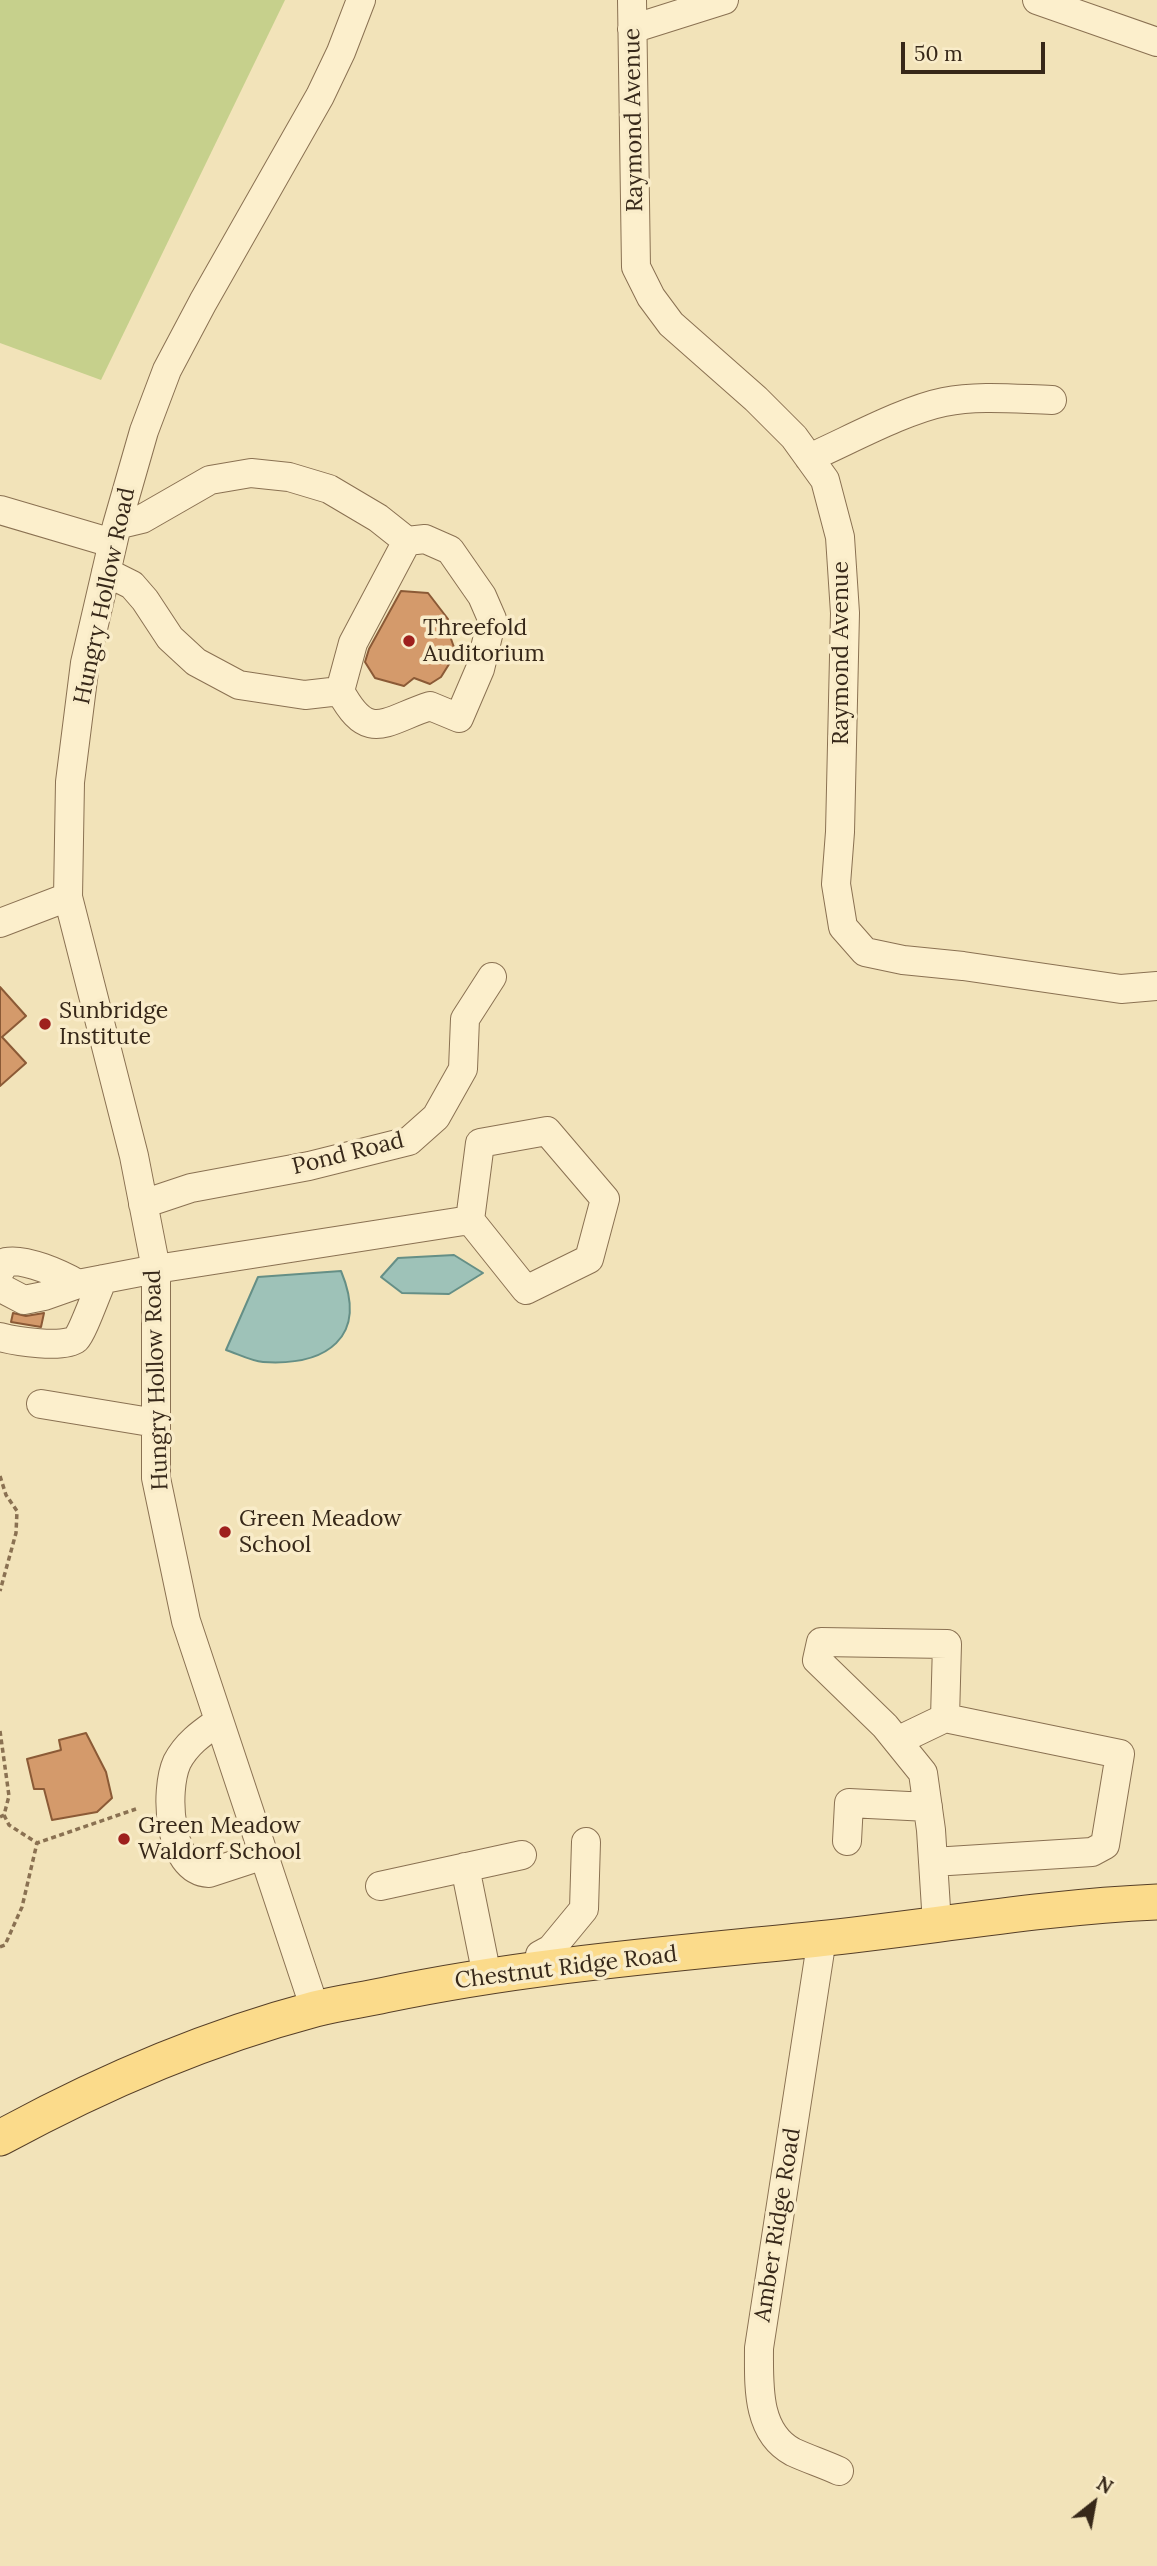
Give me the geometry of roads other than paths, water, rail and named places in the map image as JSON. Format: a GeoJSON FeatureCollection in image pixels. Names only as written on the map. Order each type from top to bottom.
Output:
{"type":"FeatureCollection","features":[{"type":"Feature","properties":{"kind":"main road","name":"Chestnut Ridge Road"},"geometry":{"type":"LineString","coordinates":[[0,2138],[55,2108],[150,2067],[232,2036],[315,2009],[431,1985],[537,1969],[1157,1902]]}},
{"type":"Feature","properties":{"kind":"street","name":"Hungry Hollow Road"},"geometry":{"type":"LineString","coordinates":[[315,2009],[186,1621],[156,1478],[156,1269],[134,1156],[68,897],[70,782],[85,663],[115,534],[144,431],[167,370],[229,254],[320,96],[361,0]]}},
{"type":"Feature","properties":{"kind":"street","name":"Raymond Avenue"},"geometry":{"type":"LineString","coordinates":[[632,0],[636,267],[651,297],[671,324],[756,399],[794,437],[825,480],[840,537],[845,613],[841,832],[836,884],[844,927],[865,952],[902,960],[1121,989],[1157,986]]}},
{"type":"Feature","properties":{"kind":"street"},"geometry":{"type":"LineString","coordinates":[[632,29],[724,0]]}},
{"type":"Feature","properties":{"kind":"street"},"geometry":{"type":"LineString","coordinates":[[1037,0],[1157,42]]}},
{"type":"Feature","properties":{"kind":"street"},"geometry":{"type":"LineString","coordinates":[[809,458],[942,402],[974,398],[1052,400]]}},
{"type":"Feature","properties":{"kind":"street"},"geometry":{"type":"LineString","coordinates":[[0,510],[115,534],[210,480],[251,473],[289,477],[329,489],[378,518],[407,541],[425,539],[450,551],[482,596],[492,619],[473,688],[460,718],[430,706],[385,724],[370,724],[353,714],[340,691],[352,643],[407,541]]}},
{"type":"Feature","properties":{"kind":"street"},"geometry":{"type":"LineString","coordinates":[[106,572],[132,585],[170,638],[196,662],[239,685],[305,695],[340,691]]}},
{"type":"Feature","properties":{"kind":"street"},"geometry":{"type":"LineString","coordinates":[[0,923],[68,897]]}},
{"type":"Feature","properties":{"kind":"street","name":"Pond Road"},"geometry":{"type":"LineString","coordinates":[[143,1204],[191,1188],[309,1166],[409,1141],[436,1117],[463,1069],[465,1019],[492,977]]}},
{"type":"Feature","properties":{"kind":"street"},"geometry":{"type":"LineString","coordinates":[[547,1131],[605,1199],[589,1259],[526,1290],[470,1220],[480,1143],[547,1131]]}},
{"type":"Feature","properties":{"kind":"street"},"geometry":{"type":"LineString","coordinates":[[0,1285],[24,1300],[90,1281],[156,1269],[470,1220]]}},
{"type":"Feature","properties":{"kind":"street"},"geometry":{"type":"LineString","coordinates":[[0,1271],[6,1262],[15,1260],[90,1281]]}},
{"type":"Feature","properties":{"kind":"street"},"geometry":{"type":"LineString","coordinates":[[0,1337],[17,1341],[68,1344],[77,1338],[90,1281]]}},
{"type":"Feature","properties":{"kind":"street"},"geometry":{"type":"LineString","coordinates":[[41,1404],[156,1423]]}},
{"type":"Feature","properties":{"kind":"street"},"geometry":{"type":"LineString","coordinates":[[937,1924],[923,1773],[897,1741],[817,1660],[821,1642],[947,1644],[945,1718]]}},
{"type":"Feature","properties":{"kind":"street"},"geometry":{"type":"LineString","coordinates":[[897,1741],[945,1718],[1120,1754],[1105,1845],[1092,1852],[933,1862]]}},
{"type":"Feature","properties":{"kind":"street"},"geometry":{"type":"LineString","coordinates":[[219,1721],[190,1743],[172,1775],[169,1791],[170,1815],[177,1841],[185,1861],[200,1873],[209,1873],[264,1855]]}},
{"type":"Feature","properties":{"kind":"street"},"geometry":{"type":"LineString","coordinates":[[847,1841],[849,1803],[928,1807]]}},
{"type":"Feature","properties":{"kind":"street"},"geometry":{"type":"LineString","coordinates":[[537,1969],[540,1955],[551,1949],[584,1909],[586,1842]]}},
{"type":"Feature","properties":{"kind":"street"},"geometry":{"type":"LineString","coordinates":[[380,1886],[522,1854]]}},
{"type":"Feature","properties":{"kind":"street"},"geometry":{"type":"LineString","coordinates":[[465,1867],[487,1976]]}},
{"type":"Feature","properties":{"kind":"street","name":"Amber Ridge Road"},"geometry":{"type":"LineString","coordinates":[[822,1938],[759,2348],[759,2392],[768,2428],[791,2451],[839,2470]]}},
{"type":"Feature","properties":{"kind":"water"},"geometry":{"type":"Polygon","coordinates":[[[454,1255],[483,1273],[449,1294],[402,1293],[381,1277],[398,1258],[454,1255]]]}},
{"type":"Feature","properties":{"kind":"water"},"geometry":{"type":"Polygon","coordinates":[[[341,1271],[348,1294],[349,1314],[345,1330],[336,1343],[323,1353],[286,1362],[263,1362],[226,1350],[258,1277],[341,1271]]]}},
{"type":"Feature","properties":{"kind":"place","name":"Threefold Auditorium"},"geometry":{"type":"Point","coordinates":[409,641]}},
{"type":"Feature","properties":{"kind":"place","name":"Sunbridge Institute"},"geometry":{"type":"Point","coordinates":[45,1024]}},
{"type":"Feature","properties":{"kind":"place","name":"Green Meadow School"},"geometry":{"type":"Point","coordinates":[225,1532]}},
{"type":"Feature","properties":{"kind":"place","name":"Green Meadow Waldorf School"},"geometry":{"type":"Point","coordinates":[124,1839]}}]}
